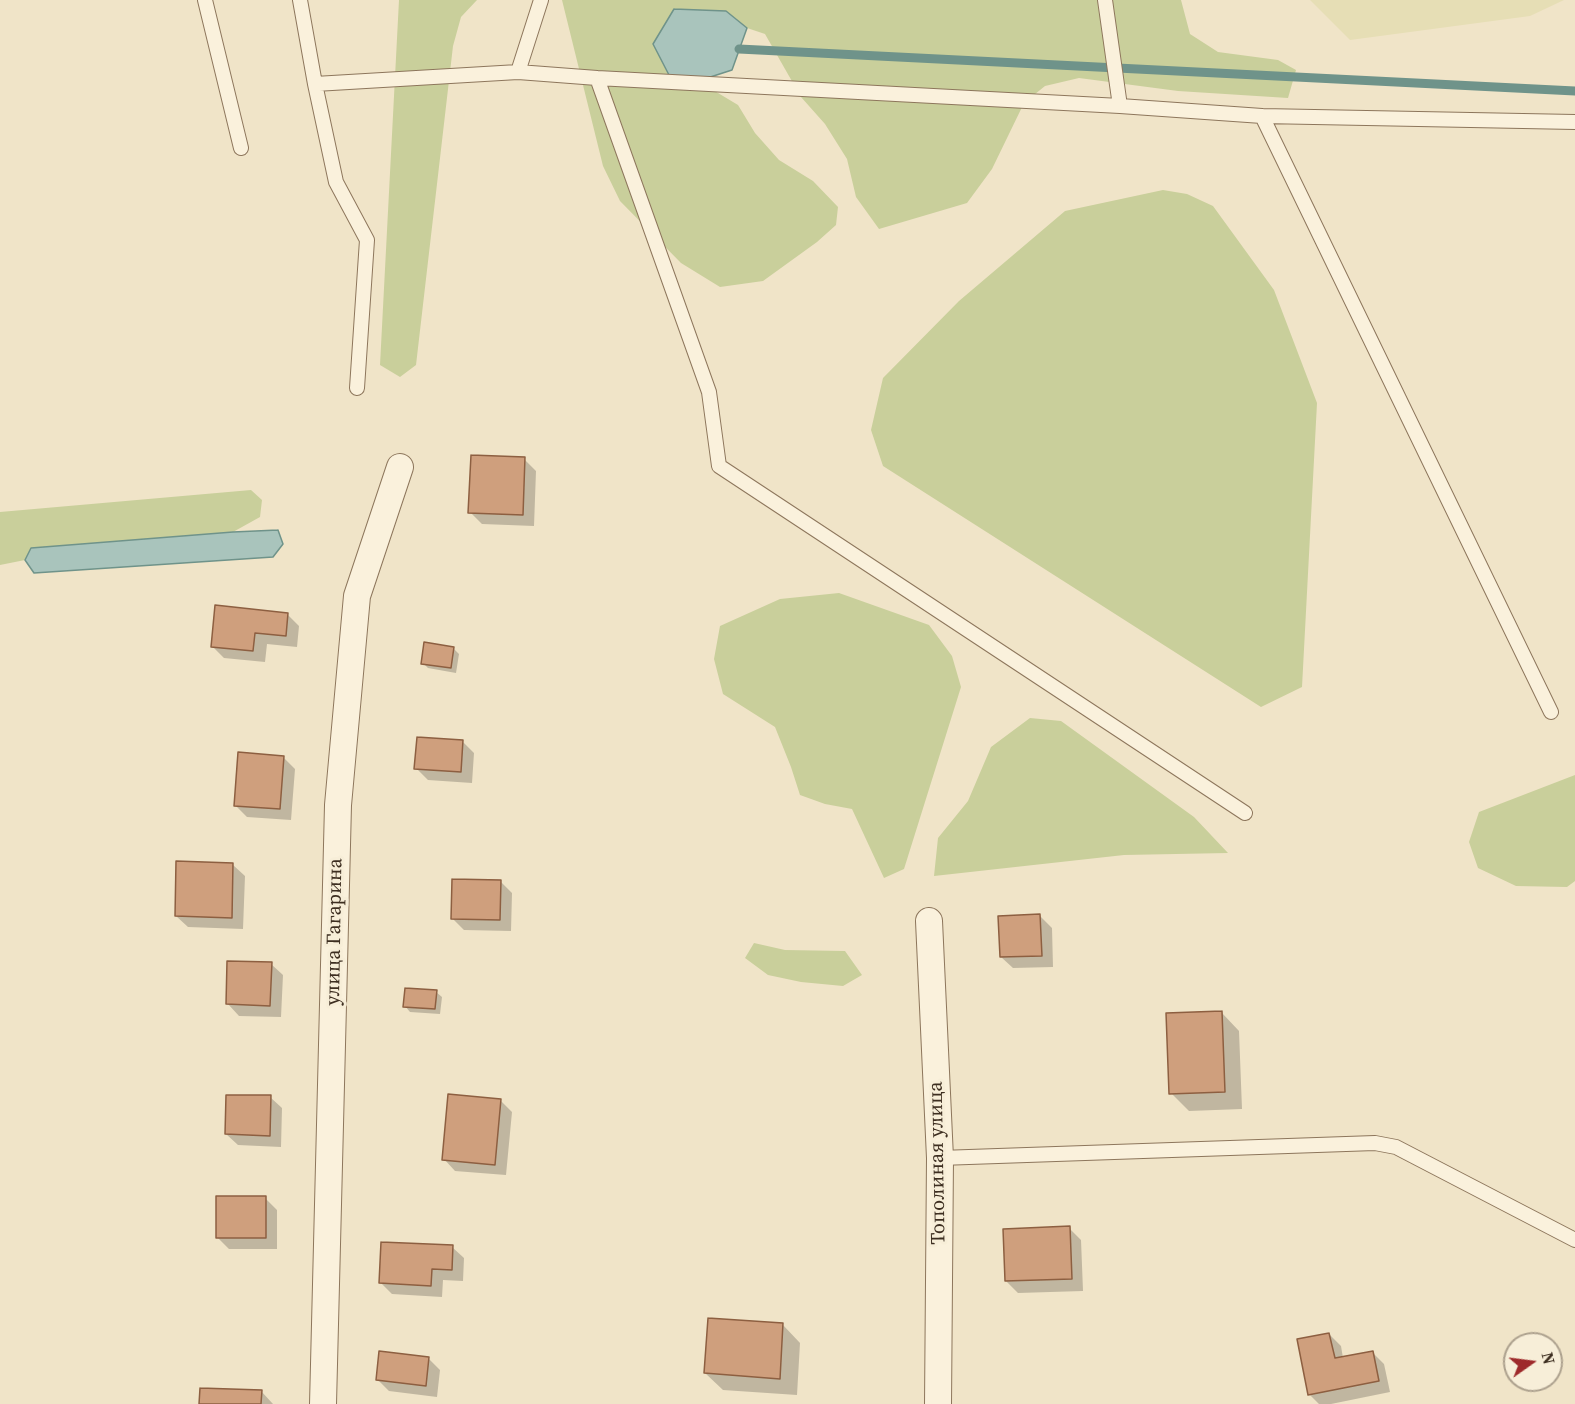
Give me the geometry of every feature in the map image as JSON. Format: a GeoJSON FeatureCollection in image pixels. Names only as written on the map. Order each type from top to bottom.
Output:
{"type":"FeatureCollection","features":[{"type":"Feature","properties":{"kind":"street","name":"улица Гагарина"},"geometry":{"type":"LineString","coordinates":[[323,1404],[338,805],[357,596],[400,467]]}},
{"type":"Feature","properties":{"kind":"street","name":"Тополиная улица"},"geometry":{"type":"LineString","coordinates":[[929,921],[940,1158],[938,1404]]}},
{"type":"Feature","properties":{"kind":"lane"},"geometry":{"type":"LineString","coordinates":[[205,0],[241,148]]}},
{"type":"Feature","properties":{"kind":"lane"},"geometry":{"type":"LineString","coordinates":[[300,0],[336,182],[367,240],[357,388]]}},
{"type":"Feature","properties":{"kind":"lane"},"geometry":{"type":"LineString","coordinates":[[518,72],[541,0]]}},
{"type":"Feature","properties":{"kind":"lane"},"geometry":{"type":"LineString","coordinates":[[1105,0],[1120,106]]}},
{"type":"Feature","properties":{"kind":"lane"},"geometry":{"type":"LineString","coordinates":[[315,84],[518,72],[1262,116],[1575,122]]}},
{"type":"Feature","properties":{"kind":"lane"},"geometry":{"type":"LineString","coordinates":[[597,78],[709,392],[719,466],[1245,813]]}},
{"type":"Feature","properties":{"kind":"lane"},"geometry":{"type":"LineString","coordinates":[[1262,116],[1551,712]]}},
{"type":"Feature","properties":{"kind":"lane"},"geometry":{"type":"LineString","coordinates":[[940,1158],[1375,1143],[1396,1147],[1575,1240]]}},
{"type":"Feature","properties":{"kind":"shaded area"},"geometry":{"type":"Polygon","coordinates":[[[1310,0],[1564,0],[1530,16],[1350,40],[1310,0]]]}},
{"type":"Feature","properties":{"kind":"green space"},"geometry":{"type":"Polygon","coordinates":[[[399,0],[477,0],[461,17],[453,46],[416,365],[400,377],[380,365],[399,0]]]}},
{"type":"Feature","properties":{"kind":"green space"},"geometry":{"type":"Polygon","coordinates":[[[562,0],[1181,0],[1190,34],[1218,52],[1278,60],[1296,70],[1288,98],[1178,91],[1079,78],[1045,86],[1024,103],[992,169],[967,203],[879,229],[856,197],[847,159],[825,124],[801,97],[765,34],[747,28],[726,11],[698,81],[738,105],[755,133],[779,160],[813,181],[838,207],[836,225],[817,242],[763,281],[720,287],[681,263],[620,201],[603,166],[562,0]]]}},
{"type":"Feature","properties":{"kind":"green space"},"geometry":{"type":"Polygon","coordinates":[[[1163,190],[1187,194],[1213,206],[1274,290],[1317,403],[1302,687],[1261,707],[883,466],[871,430],[883,378],[959,301],[1065,211],[1163,190]]]}},
{"type":"Feature","properties":{"kind":"green space"},"geometry":{"type":"Polygon","coordinates":[[[251,490],[262,500],[260,517],[233,532],[31,548],[25,560],[0,565],[0,512],[251,490]]]}},
{"type":"Feature","properties":{"kind":"green space"},"geometry":{"type":"Polygon","coordinates":[[[839,593],[929,625],[952,656],[961,687],[904,869],[884,878],[852,809],[825,804],[800,795],[775,727],[723,694],[714,659],[720,626],[780,599],[839,593]]]}},
{"type":"Feature","properties":{"kind":"green space"},"geometry":{"type":"Polygon","coordinates":[[[1030,718],[1061,721],[1194,817],[1228,853],[1124,855],[934,876],[938,838],[968,801],[991,747],[1030,718]]]}},
{"type":"Feature","properties":{"kind":"green space"},"geometry":{"type":"Polygon","coordinates":[[[1575,775],[1575,881],[1567,887],[1516,886],[1478,868],[1469,842],[1479,812],[1575,775]]]}},
{"type":"Feature","properties":{"kind":"green space"},"geometry":{"type":"Polygon","coordinates":[[[754,943],[785,950],[845,951],[862,975],[843,986],[801,982],[768,975],[745,958],[754,943]]]}},
{"type":"Feature","properties":{"kind":"water"},"geometry":{"type":"Polygon","coordinates":[[[674,9],[726,11],[747,28],[732,70],[698,81],[669,75],[653,44],[674,9]]]}},
{"type":"Feature","properties":{"kind":"water"},"geometry":{"type":"Polygon","coordinates":[[[278,530],[283,544],[273,557],[34,573],[25,560],[31,548],[278,530]]]}},
{"type":"Feature","properties":{"kind":"building"},"geometry":{"type":"Polygon","coordinates":[[[471,455],[525,457],[523,515],[468,513],[471,455]]]}},
{"type":"Feature","properties":{"kind":"building"},"geometry":{"type":"Polygon","coordinates":[[[215,605],[288,613],[286,636],[255,633],[253,651],[211,647],[215,605]]]}},
{"type":"Feature","properties":{"kind":"building"},"geometry":{"type":"Polygon","coordinates":[[[424,642],[454,647],[451,668],[421,664],[424,642]]]}},
{"type":"Feature","properties":{"kind":"building"},"geometry":{"type":"Polygon","coordinates":[[[417,737],[463,740],[461,772],[414,769],[417,737]]]}},
{"type":"Feature","properties":{"kind":"building"},"geometry":{"type":"Polygon","coordinates":[[[238,752],[284,756],[280,809],[234,806],[238,752]]]}},
{"type":"Feature","properties":{"kind":"building"},"geometry":{"type":"Polygon","coordinates":[[[176,861],[233,863],[232,918],[175,916],[176,861]]]}},
{"type":"Feature","properties":{"kind":"building"},"geometry":{"type":"Polygon","coordinates":[[[452,879],[501,880],[500,920],[451,919],[452,879]]]}},
{"type":"Feature","properties":{"kind":"building"},"geometry":{"type":"Polygon","coordinates":[[[1040,914],[1042,956],[1000,957],[998,916],[1040,914]]]}},
{"type":"Feature","properties":{"kind":"building"},"geometry":{"type":"Polygon","coordinates":[[[227,961],[272,962],[270,1006],[226,1004],[227,961]]]}},
{"type":"Feature","properties":{"kind":"building"},"geometry":{"type":"Polygon","coordinates":[[[405,988],[437,990],[435,1009],[403,1007],[405,988]]]}},
{"type":"Feature","properties":{"kind":"building"},"geometry":{"type":"Polygon","coordinates":[[[1222,1011],[1225,1092],[1169,1094],[1166,1013],[1222,1011]]]}},
{"type":"Feature","properties":{"kind":"building"},"geometry":{"type":"Polygon","coordinates":[[[448,1094],[501,1099],[495,1165],[442,1160],[448,1094]]]}},
{"type":"Feature","properties":{"kind":"building"},"geometry":{"type":"Polygon","coordinates":[[[226,1095],[271,1095],[270,1136],[225,1134],[226,1095]]]}},
{"type":"Feature","properties":{"kind":"building"},"geometry":{"type":"Polygon","coordinates":[[[216,1196],[266,1196],[266,1238],[216,1238],[216,1196]]]}},
{"type":"Feature","properties":{"kind":"building"},"geometry":{"type":"Polygon","coordinates":[[[1070,1226],[1072,1279],[1005,1281],[1003,1229],[1070,1226]]]}},
{"type":"Feature","properties":{"kind":"building"},"geometry":{"type":"Polygon","coordinates":[[[381,1242],[453,1245],[452,1270],[432,1269],[431,1286],[379,1283],[381,1242]]]}},
{"type":"Feature","properties":{"kind":"building"},"geometry":{"type":"Polygon","coordinates":[[[708,1318],[783,1323],[780,1379],[704,1373],[708,1318]]]}},
{"type":"Feature","properties":{"kind":"building"},"geometry":{"type":"Polygon","coordinates":[[[1329,1333],[1335,1358],[1373,1351],[1379,1381],[1308,1395],[1297,1339],[1329,1333]]]}},
{"type":"Feature","properties":{"kind":"building"},"geometry":{"type":"Polygon","coordinates":[[[379,1351],[429,1357],[426,1386],[376,1380],[379,1351]]]}},
{"type":"Feature","properties":{"kind":"building"},"geometry":{"type":"Polygon","coordinates":[[[200,1388],[262,1390],[261,1404],[199,1404],[200,1388]]]}},
{"type":"Feature","properties":{"kind":"waterway"},"geometry":{"type":"LineString","coordinates":[[739,49],[1575,91]]}}]}
